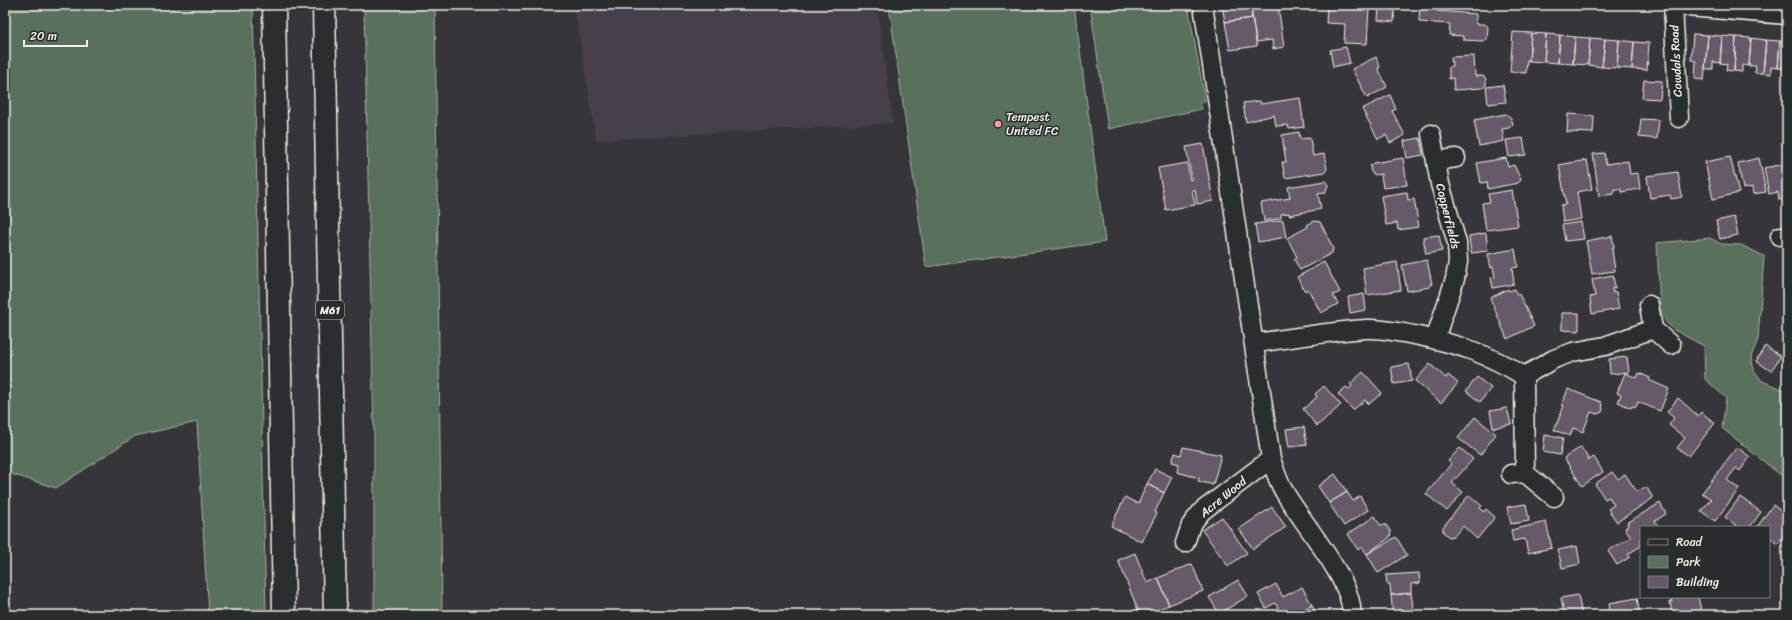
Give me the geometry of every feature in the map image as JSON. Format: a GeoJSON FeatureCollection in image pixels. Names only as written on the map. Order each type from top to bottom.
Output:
{"type":"FeatureCollection","features":[{"type":"Feature","properties":{"kind":"main road"},"geometry":{"type":"LineString","coordinates":[[274,5],[284,615]]}},
{"type":"Feature","properties":{"kind":"main road","name":"M61"},"geometry":{"type":"LineString","coordinates":[[324,5],[335,615]]}},
{"type":"Feature","properties":{"kind":"main road"},"geometry":{"type":"LineString","coordinates":[[1688,5],[1787,13]]}},
{"type":"Feature","properties":{"kind":"street"},"geometry":{"type":"LineString","coordinates":[[1203,5],[1271,459],[1277,478],[1285,494],[1342,581],[1350,597],[1351,615]]}},
{"type":"Feature","properties":{"kind":"street","name":"Cowdals Road"},"geometry":{"type":"LineString","coordinates":[[1673,5],[1679,118]]}},
{"type":"Feature","properties":{"kind":"street","name":"Copperfields"},"geometry":{"type":"LineString","coordinates":[[1431,134],[1440,184],[1457,243],[1458,262],[1455,280],[1435,339]]}},
{"type":"Feature","properties":{"kind":"street"},"geometry":{"type":"LineString","coordinates":[[1436,161],[1456,158]]}},
{"type":"Feature","properties":{"kind":"street"},"geometry":{"type":"LineString","coordinates":[[1649,305],[1653,329],[1671,345]]}},
{"type":"Feature","properties":{"kind":"street"},"geometry":{"type":"LineString","coordinates":[[1254,343],[1366,329],[1388,329],[1435,339],[1475,350],[1501,362],[1524,376]]}},
{"type":"Feature","properties":{"kind":"street"},"geometry":{"type":"LineString","coordinates":[[1524,376],[1554,359],[1573,352],[1605,346],[1653,329]]}},
{"type":"Feature","properties":{"kind":"street"},"geometry":{"type":"LineString","coordinates":[[1524,376],[1518,473],[1554,497]]}},
{"type":"Feature","properties":{"kind":"street","name":"Acre Wood"},"geometry":{"type":"LineString","coordinates":[[1185,543],[1192,525],[1202,511],[1271,459]]}},
{"type":"Feature","properties":{"kind":"shaded area"},"geometry":{"type":"Polygon","coordinates":[[[574,5],[877,5],[893,123],[596,140],[574,5]]]}},
{"type":"Feature","properties":{"kind":"green space"},"geometry":{"type":"Polygon","coordinates":[[[5,5],[253,5],[266,615],[208,615],[197,422],[135,436],[56,488],[5,472],[5,5]]]}},
{"type":"Feature","properties":{"kind":"green space"},"geometry":{"type":"Polygon","coordinates":[[[364,5],[435,5],[442,615],[374,615],[374,434],[364,5]]]}},
{"type":"Feature","properties":{"kind":"green space","name":"Tempest United FC"},"geometry":{"type":"Polygon","coordinates":[[[889,5],[1074,5],[1105,242],[926,267],[889,5]]]}},
{"type":"Feature","properties":{"kind":"green space"},"geometry":{"type":"Polygon","coordinates":[[[1090,5],[1188,5],[1205,101],[1200,102],[1202,109],[1108,129],[1090,5]]]}},
{"type":"Feature","properties":{"kind":"green space"},"geometry":{"type":"Polygon","coordinates":[[[1710,238],[1721,244],[1741,245],[1764,256],[1758,339],[1751,357],[1754,370],[1762,381],[1787,391],[1787,475],[1782,476],[1722,428],[1726,398],[1705,379],[1704,346],[1674,330],[1666,322],[1660,310],[1657,243],[1710,238]]]}},
{"type":"Feature","properties":{"kind":"building"},"geometry":{"type":"Polygon","coordinates":[[[1222,5],[1251,5],[1252,18],[1225,22],[1222,5]]]}},
{"type":"Feature","properties":{"kind":"building"},"geometry":{"type":"Polygon","coordinates":[[[1278,5],[1284,47],[1273,49],[1272,40],[1256,42],[1251,8],[1278,5]]]}},
{"type":"Feature","properties":{"kind":"building"},"geometry":{"type":"Polygon","coordinates":[[[1379,5],[1395,6],[1394,22],[1378,20],[1379,5]]]}},
{"type":"Feature","properties":{"kind":"building"},"geometry":{"type":"Polygon","coordinates":[[[1420,5],[1437,6],[1437,11],[1476,14],[1476,24],[1485,24],[1488,27],[1487,39],[1483,41],[1463,40],[1463,36],[1449,35],[1450,24],[1419,22],[1420,5]]]}},
{"type":"Feature","properties":{"kind":"building"},"geometry":{"type":"Polygon","coordinates":[[[1327,6],[1369,8],[1367,44],[1344,43],[1345,24],[1326,23],[1327,6]]]}},
{"type":"Feature","properties":{"kind":"building"},"geometry":{"type":"Polygon","coordinates":[[[1252,18],[1257,46],[1230,50],[1225,22],[1252,18]]]}},
{"type":"Feature","properties":{"kind":"building"},"geometry":{"type":"Polygon","coordinates":[[[1513,32],[1531,33],[1529,61],[1527,60],[1526,73],[1510,72],[1513,32]]]}},
{"type":"Feature","properties":{"kind":"building"},"geometry":{"type":"Polygon","coordinates":[[[1531,33],[1546,34],[1544,62],[1529,61],[1531,33]]]}},
{"type":"Feature","properties":{"kind":"building"},"geometry":{"type":"Polygon","coordinates":[[[1546,34],[1560,35],[1558,63],[1544,62],[1546,34]]]}},
{"type":"Feature","properties":{"kind":"building"},"geometry":{"type":"Polygon","coordinates":[[[1693,34],[1708,35],[1704,80],[1695,79],[1696,61],[1691,60],[1693,34]]]}},
{"type":"Feature","properties":{"kind":"building"},"geometry":{"type":"Polygon","coordinates":[[[1560,35],[1575,37],[1573,64],[1558,63],[1560,35]]]}},
{"type":"Feature","properties":{"kind":"building"},"geometry":{"type":"Polygon","coordinates":[[[1708,35],[1722,36],[1720,63],[1713,62],[1713,69],[1705,69],[1708,35]]]}},
{"type":"Feature","properties":{"kind":"building"},"geometry":{"type":"Polygon","coordinates":[[[1722,36],[1736,37],[1734,71],[1726,70],[1727,64],[1720,63],[1722,36]]]}},
{"type":"Feature","properties":{"kind":"building"},"geometry":{"type":"Polygon","coordinates":[[[1575,37],[1590,38],[1588,65],[1573,64],[1575,37]]]}},
{"type":"Feature","properties":{"kind":"building"},"geometry":{"type":"Polygon","coordinates":[[[1736,37],[1751,38],[1749,66],[1742,65],[1742,72],[1734,71],[1736,37]]]}},
{"type":"Feature","properties":{"kind":"building"},"geometry":{"type":"Polygon","coordinates":[[[1590,38],[1605,39],[1602,67],[1588,65],[1590,38]]]}},
{"type":"Feature","properties":{"kind":"building"},"geometry":{"type":"Polygon","coordinates":[[[1751,38],[1766,40],[1763,73],[1755,73],[1756,66],[1749,66],[1751,38]]]}},
{"type":"Feature","properties":{"kind":"building"},"geometry":{"type":"Polygon","coordinates":[[[1605,39],[1619,40],[1617,68],[1602,67],[1605,39]]]}},
{"type":"Feature","properties":{"kind":"building"},"geometry":{"type":"Polygon","coordinates":[[[1619,40],[1634,42],[1632,69],[1617,68],[1619,40]]]}},
{"type":"Feature","properties":{"kind":"building"},"geometry":{"type":"Polygon","coordinates":[[[1766,40],[1780,41],[1778,68],[1771,67],[1771,74],[1763,73],[1766,40]]]}},
{"type":"Feature","properties":{"kind":"building"},"geometry":{"type":"Polygon","coordinates":[[[1780,41],[1787,41],[1787,75],[1784,75],[1785,68],[1778,68],[1780,41]]]}},
{"type":"Feature","properties":{"kind":"building"},"geometry":{"type":"Polygon","coordinates":[[[1634,42],[1649,43],[1647,70],[1632,69],[1634,42]]]}},
{"type":"Feature","properties":{"kind":"building"},"geometry":{"type":"Polygon","coordinates":[[[1346,47],[1350,63],[1333,67],[1330,50],[1346,47]]]}},
{"type":"Feature","properties":{"kind":"building"},"geometry":{"type":"Polygon","coordinates":[[[1474,56],[1475,76],[1483,76],[1486,79],[1486,85],[1483,88],[1454,90],[1453,78],[1449,79],[1449,67],[1452,66],[1451,57],[1474,56]]]}},
{"type":"Feature","properties":{"kind":"building"},"geometry":{"type":"Polygon","coordinates":[[[1376,57],[1380,67],[1378,68],[1387,87],[1367,98],[1352,69],[1376,57]]]}},
{"type":"Feature","properties":{"kind":"building"},"geometry":{"type":"Polygon","coordinates":[[[1644,80],[1662,81],[1660,99],[1642,98],[1644,80]]]}},
{"type":"Feature","properties":{"kind":"building"},"geometry":{"type":"Polygon","coordinates":[[[1503,85],[1506,102],[1488,104],[1486,87],[1503,85]]]}},
{"type":"Feature","properties":{"kind":"building"},"geometry":{"type":"Polygon","coordinates":[[[1390,95],[1396,109],[1392,111],[1405,135],[1390,143],[1386,135],[1378,139],[1362,109],[1390,95]]]}},
{"type":"Feature","properties":{"kind":"building"},"geometry":{"type":"Polygon","coordinates":[[[1300,98],[1304,127],[1289,129],[1288,125],[1276,126],[1274,115],[1246,122],[1243,103],[1260,101],[1261,104],[1300,98]]]}},
{"type":"Feature","properties":{"kind":"building"},"geometry":{"type":"Polygon","coordinates":[[[1506,114],[1511,118],[1513,124],[1509,128],[1502,129],[1504,141],[1479,146],[1474,120],[1506,114]]]}},
{"type":"Feature","properties":{"kind":"building"},"geometry":{"type":"Polygon","coordinates":[[[1568,114],[1594,116],[1593,133],[1567,132],[1568,114]]]}},
{"type":"Feature","properties":{"kind":"building"},"geometry":{"type":"Polygon","coordinates":[[[1641,119],[1659,120],[1657,139],[1639,137],[1641,119]]]}},
{"type":"Feature","properties":{"kind":"building"},"geometry":{"type":"Polygon","coordinates":[[[1299,132],[1300,139],[1310,138],[1313,156],[1324,154],[1327,169],[1325,172],[1285,178],[1282,162],[1286,162],[1282,135],[1299,132]]]}},
{"type":"Feature","properties":{"kind":"building"},"geometry":{"type":"Polygon","coordinates":[[[1420,138],[1423,155],[1407,158],[1404,141],[1420,138]]]}},
{"type":"Feature","properties":{"kind":"building"},"geometry":{"type":"Polygon","coordinates":[[[1523,138],[1526,155],[1509,157],[1506,140],[1523,138]]]}},
{"type":"Feature","properties":{"kind":"building"},"geometry":{"type":"Polygon","coordinates":[[[1203,144],[1213,201],[1197,204],[1195,189],[1192,190],[1195,205],[1166,210],[1158,168],[1187,163],[1190,180],[1192,179],[1186,147],[1203,144]]]}},
{"type":"Feature","properties":{"kind":"building"},"geometry":{"type":"Polygon","coordinates":[[[1604,153],[1606,164],[1628,161],[1630,174],[1638,173],[1640,189],[1621,192],[1621,189],[1614,189],[1614,194],[1599,196],[1593,154],[1604,153]]]}},
{"type":"Feature","properties":{"kind":"building"},"geometry":{"type":"Polygon","coordinates":[[[1730,157],[1739,193],[1713,199],[1705,162],[1730,157]]]}},
{"type":"Feature","properties":{"kind":"building"},"geometry":{"type":"Polygon","coordinates":[[[1403,158],[1407,185],[1383,188],[1381,174],[1375,175],[1371,172],[1370,166],[1373,163],[1403,158]]]}},
{"type":"Feature","properties":{"kind":"building"},"geometry":{"type":"Polygon","coordinates":[[[1506,158],[1508,167],[1514,165],[1521,180],[1518,183],[1488,189],[1487,182],[1481,183],[1477,163],[1506,158]]]}},
{"type":"Feature","properties":{"kind":"building"},"geometry":{"type":"Polygon","coordinates":[[[1759,158],[1766,192],[1753,194],[1752,187],[1743,189],[1738,163],[1759,158]]]}},
{"type":"Feature","properties":{"kind":"building"},"geometry":{"type":"Polygon","coordinates":[[[1587,160],[1592,189],[1577,192],[1581,219],[1563,222],[1561,205],[1566,204],[1559,165],[1587,160]]]}},
{"type":"Feature","properties":{"kind":"building"},"geometry":{"type":"Polygon","coordinates":[[[1785,164],[1787,174],[1787,198],[1779,200],[1778,192],[1769,194],[1764,168],[1785,164]]]}},
{"type":"Feature","properties":{"kind":"building"},"geometry":{"type":"Polygon","coordinates":[[[1678,172],[1682,197],[1671,199],[1670,195],[1650,198],[1647,176],[1678,172]]]}},
{"type":"Feature","properties":{"kind":"building"},"geometry":{"type":"Polygon","coordinates":[[[1325,181],[1328,185],[1325,193],[1318,194],[1321,209],[1289,215],[1289,213],[1281,214],[1281,218],[1264,221],[1261,203],[1290,198],[1288,187],[1325,181]]]}},
{"type":"Feature","properties":{"kind":"building"},"geometry":{"type":"Polygon","coordinates":[[[1512,190],[1518,226],[1486,230],[1482,203],[1490,202],[1488,194],[1512,190]]]}},
{"type":"Feature","properties":{"kind":"building"},"geometry":{"type":"Polygon","coordinates":[[[1407,192],[1408,200],[1414,199],[1419,227],[1398,230],[1397,223],[1386,225],[1381,196],[1407,192]]]}},
{"type":"Feature","properties":{"kind":"building"},"geometry":{"type":"Polygon","coordinates":[[[1734,217],[1738,235],[1720,239],[1716,221],[1734,217]]]}},
{"type":"Feature","properties":{"kind":"building"},"geometry":{"type":"Polygon","coordinates":[[[1283,220],[1286,237],[1258,242],[1255,224],[1283,220]]]}},
{"type":"Feature","properties":{"kind":"building"},"geometry":{"type":"Polygon","coordinates":[[[1314,221],[1320,222],[1333,248],[1332,253],[1300,270],[1294,259],[1297,257],[1287,238],[1308,227],[1307,225],[1314,221]]]}},
{"type":"Feature","properties":{"kind":"building"},"geometry":{"type":"Polygon","coordinates":[[[1581,222],[1584,239],[1565,241],[1562,225],[1581,222]]]}},
{"type":"Feature","properties":{"kind":"building"},"geometry":{"type":"Polygon","coordinates":[[[1486,233],[1488,251],[1471,253],[1469,236],[1486,233]]]}},
{"type":"Feature","properties":{"kind":"building"},"geometry":{"type":"Polygon","coordinates":[[[1439,235],[1442,251],[1426,254],[1423,237],[1439,235]]]}},
{"type":"Feature","properties":{"kind":"building"},"geometry":{"type":"Polygon","coordinates":[[[1612,236],[1615,271],[1592,274],[1586,241],[1612,236]]]}},
{"type":"Feature","properties":{"kind":"building"},"geometry":{"type":"Polygon","coordinates":[[[1515,249],[1518,267],[1512,268],[1514,284],[1493,288],[1491,278],[1495,277],[1493,267],[1491,268],[1488,254],[1515,249]]]}},
{"type":"Feature","properties":{"kind":"building"},"geometry":{"type":"Polygon","coordinates":[[[1427,260],[1432,284],[1430,284],[1430,287],[1407,291],[1402,265],[1427,260]]]}},
{"type":"Feature","properties":{"kind":"building"},"geometry":{"type":"Polygon","coordinates":[[[1324,262],[1340,292],[1333,295],[1338,304],[1321,313],[1308,289],[1305,291],[1297,277],[1324,262]]]}},
{"type":"Feature","properties":{"kind":"building"},"geometry":{"type":"Polygon","coordinates":[[[1397,262],[1401,290],[1367,295],[1363,268],[1397,262]]]}},
{"type":"Feature","properties":{"kind":"building"},"geometry":{"type":"Polygon","coordinates":[[[1613,275],[1615,288],[1612,288],[1613,293],[1616,292],[1619,309],[1592,314],[1590,297],[1595,296],[1592,279],[1613,275]]]}},
{"type":"Feature","properties":{"kind":"building"},"geometry":{"type":"Polygon","coordinates":[[[1508,289],[1509,291],[1515,289],[1517,295],[1519,294],[1534,326],[1507,339],[1490,298],[1508,289]]]}},
{"type":"Feature","properties":{"kind":"building"},"geometry":{"type":"Polygon","coordinates":[[[1364,294],[1366,310],[1350,313],[1348,297],[1364,294]]]}},
{"type":"Feature","properties":{"kind":"building"},"geometry":{"type":"Polygon","coordinates":[[[1562,313],[1579,313],[1579,331],[1562,330],[1562,313]]]}},
{"type":"Feature","properties":{"kind":"building"},"geometry":{"type":"Polygon","coordinates":[[[1765,346],[1781,356],[1771,371],[1756,361],[1765,346]]]}},
{"type":"Feature","properties":{"kind":"building"},"geometry":{"type":"Polygon","coordinates":[[[1627,357],[1629,372],[1610,374],[1609,359],[1627,357]]]}},
{"type":"Feature","properties":{"kind":"building"},"geometry":{"type":"Polygon","coordinates":[[[1409,364],[1412,381],[1394,384],[1391,367],[1409,364]]]}},
{"type":"Feature","properties":{"kind":"building"},"geometry":{"type":"Polygon","coordinates":[[[1430,364],[1446,378],[1448,375],[1458,383],[1441,403],[1415,381],[1430,364]]]}},
{"type":"Feature","properties":{"kind":"building"},"geometry":{"type":"Polygon","coordinates":[[[1363,372],[1382,393],[1369,404],[1365,400],[1353,410],[1338,394],[1346,387],[1349,389],[1352,386],[1350,384],[1363,372]]]}},
{"type":"Feature","properties":{"kind":"building"},"geometry":{"type":"Polygon","coordinates":[[[1625,373],[1637,378],[1639,373],[1650,378],[1649,380],[1669,389],[1660,411],[1638,402],[1636,407],[1632,406],[1631,408],[1618,402],[1621,395],[1617,393],[1625,373]]]}},
{"type":"Feature","properties":{"kind":"building"},"geometry":{"type":"Polygon","coordinates":[[[1477,377],[1491,388],[1480,402],[1466,391],[1477,377]]]}},
{"type":"Feature","properties":{"kind":"building"},"geometry":{"type":"Polygon","coordinates":[[[1324,386],[1341,405],[1317,426],[1303,409],[1317,397],[1315,394],[1324,386]]]}},
{"type":"Feature","properties":{"kind":"building"},"geometry":{"type":"Polygon","coordinates":[[[1568,389],[1601,402],[1603,409],[1602,412],[1597,414],[1591,412],[1583,432],[1573,428],[1570,436],[1554,430],[1564,406],[1562,405],[1568,389]]]}},
{"type":"Feature","properties":{"kind":"building"},"geometry":{"type":"Polygon","coordinates":[[[1678,398],[1698,416],[1701,412],[1715,423],[1689,456],[1677,448],[1685,438],[1669,425],[1674,418],[1667,412],[1678,398]]]}},
{"type":"Feature","properties":{"kind":"building"},"geometry":{"type":"Polygon","coordinates":[[[1507,408],[1511,424],[1493,428],[1490,411],[1507,408]]]}},
{"type":"Feature","properties":{"kind":"building"},"geometry":{"type":"Polygon","coordinates":[[[1475,417],[1496,434],[1480,455],[1458,438],[1475,417]]]}},
{"type":"Feature","properties":{"kind":"building"},"geometry":{"type":"Polygon","coordinates":[[[1304,427],[1307,445],[1289,447],[1286,429],[1304,427]]]}},
{"type":"Feature","properties":{"kind":"building"},"geometry":{"type":"Polygon","coordinates":[[[1545,435],[1563,438],[1560,455],[1543,452],[1545,435]]]}},
{"type":"Feature","properties":{"kind":"building"},"geometry":{"type":"Polygon","coordinates":[[[1183,447],[1221,455],[1213,485],[1198,481],[1199,478],[1177,472],[1179,464],[1172,462],[1175,453],[1181,455],[1183,447]]]}},
{"type":"Feature","properties":{"kind":"building"},"geometry":{"type":"Polygon","coordinates":[[[1581,447],[1589,460],[1594,457],[1603,472],[1582,486],[1564,458],[1581,447]]]}},
{"type":"Feature","properties":{"kind":"building"},"geometry":{"type":"Polygon","coordinates":[[[1737,447],[1750,457],[1740,471],[1736,468],[1727,480],[1739,489],[1715,521],[1701,511],[1711,499],[1702,493],[1737,447]]]}},
{"type":"Feature","properties":{"kind":"building"},"geometry":{"type":"Polygon","coordinates":[[[1460,448],[1473,459],[1452,483],[1463,492],[1447,511],[1426,494],[1451,464],[1448,461],[1460,448]]]}},
{"type":"Feature","properties":{"kind":"building"},"geometry":{"type":"Polygon","coordinates":[[[1155,469],[1172,477],[1164,493],[1147,484],[1155,469]]]}},
{"type":"Feature","properties":{"kind":"building"},"geometry":{"type":"Polygon","coordinates":[[[1612,472],[1618,479],[1625,474],[1637,492],[1643,488],[1647,488],[1653,498],[1617,522],[1608,509],[1614,505],[1609,497],[1605,499],[1595,484],[1612,472]]]}},
{"type":"Feature","properties":{"kind":"building"},"geometry":{"type":"Polygon","coordinates":[[[1335,474],[1347,492],[1329,503],[1318,486],[1335,474]]]}},
{"type":"Feature","properties":{"kind":"building"},"geometry":{"type":"Polygon","coordinates":[[[1147,484],[1164,493],[1155,512],[1157,513],[1142,542],[1111,526],[1125,497],[1138,504],[1147,484]]]}},
{"type":"Feature","properties":{"kind":"building"},"geometry":{"type":"Polygon","coordinates":[[[1347,492],[1353,501],[1360,496],[1368,510],[1344,526],[1329,503],[1347,492]]]}},
{"type":"Feature","properties":{"kind":"building"},"geometry":{"type":"Polygon","coordinates":[[[1469,495],[1482,506],[1480,508],[1484,512],[1486,509],[1495,517],[1477,539],[1463,526],[1454,536],[1449,537],[1443,532],[1443,527],[1469,495]]]}},
{"type":"Feature","properties":{"kind":"building"},"geometry":{"type":"Polygon","coordinates":[[[1740,497],[1761,512],[1751,526],[1737,526],[1725,517],[1740,497]]]}},
{"type":"Feature","properties":{"kind":"building"},"geometry":{"type":"Polygon","coordinates":[[[1660,503],[1666,514],[1655,521],[1658,526],[1640,526],[1640,547],[1628,554],[1630,557],[1617,565],[1608,551],[1631,537],[1625,528],[1628,526],[1627,523],[1660,503]]]}},
{"type":"Feature","properties":{"kind":"building"},"geometry":{"type":"Polygon","coordinates":[[[1526,504],[1529,521],[1511,524],[1507,507],[1526,504]]]}},
{"type":"Feature","properties":{"kind":"building"},"geometry":{"type":"Polygon","coordinates":[[[1773,505],[1787,516],[1787,531],[1778,544],[1770,538],[1770,526],[1758,526],[1773,505]]]}},
{"type":"Feature","properties":{"kind":"building"},"geometry":{"type":"Polygon","coordinates":[[[1272,507],[1286,527],[1253,549],[1239,529],[1272,507]]]}},
{"type":"Feature","properties":{"kind":"building"},"geometry":{"type":"Polygon","coordinates":[[[1375,516],[1380,525],[1386,525],[1391,532],[1390,537],[1367,554],[1362,547],[1358,550],[1348,534],[1375,516]]]}},
{"type":"Feature","properties":{"kind":"building"},"geometry":{"type":"Polygon","coordinates":[[[1222,517],[1247,553],[1228,566],[1202,530],[1222,517]]]}},
{"type":"Feature","properties":{"kind":"building"},"geometry":{"type":"Polygon","coordinates":[[[1546,522],[1552,548],[1528,553],[1525,539],[1513,541],[1511,530],[1546,522]]]}},
{"type":"Feature","properties":{"kind":"building"},"geometry":{"type":"Polygon","coordinates":[[[1396,537],[1407,555],[1378,573],[1367,554],[1396,537]]]}},
{"type":"Feature","properties":{"kind":"building"},"geometry":{"type":"Polygon","coordinates":[[[1577,546],[1580,564],[1562,568],[1558,550],[1577,546]]]}},
{"type":"Feature","properties":{"kind":"building"},"geometry":{"type":"Polygon","coordinates":[[[1135,553],[1147,583],[1158,578],[1169,605],[1143,615],[1140,615],[1118,560],[1135,553]]]}},
{"type":"Feature","properties":{"kind":"building"},"geometry":{"type":"Polygon","coordinates":[[[1192,564],[1203,591],[1169,605],[1158,578],[1192,564]]]}},
{"type":"Feature","properties":{"kind":"building"},"geometry":{"type":"Polygon","coordinates":[[[1419,573],[1420,583],[1411,584],[1411,593],[1391,595],[1390,584],[1387,584],[1386,575],[1419,573]]]}},
{"type":"Feature","properties":{"kind":"building"},"geometry":{"type":"Polygon","coordinates":[[[1238,580],[1248,596],[1219,614],[1209,597],[1238,580]]]}},
{"type":"Feature","properties":{"kind":"building"},"geometry":{"type":"Polygon","coordinates":[[[1276,584],[1283,597],[1302,587],[1312,605],[1294,615],[1282,615],[1275,603],[1266,608],[1258,594],[1276,584]]]}},
{"type":"Feature","properties":{"kind":"building"},"geometry":{"type":"Polygon","coordinates":[[[1411,593],[1414,615],[1393,615],[1391,595],[1411,593]]]}},
{"type":"Feature","properties":{"kind":"building"},"geometry":{"type":"Polygon","coordinates":[[[1578,595],[1582,615],[1564,615],[1561,598],[1578,595]]]}},
{"type":"Feature","properties":{"kind":"building"},"geometry":{"type":"Polygon","coordinates":[[[1637,598],[1640,615],[1603,615],[1602,611],[1610,610],[1609,603],[1637,598]]]}},
{"type":"Feature","properties":{"kind":"building"},"geometry":{"type":"Polygon","coordinates":[[[1698,598],[1702,615],[1663,615],[1672,613],[1670,602],[1673,602],[1672,599],[1698,598]]]}},
{"type":"Feature","properties":{"kind":"building"},"geometry":{"type":"Polygon","coordinates":[[[1312,605],[1318,615],[1294,615],[1312,605]]]}},
{"type":"Feature","properties":{"kind":"place","name":"Tempest United FC"},"geometry":{"type":"Point","coordinates":[998,124]}}]}
